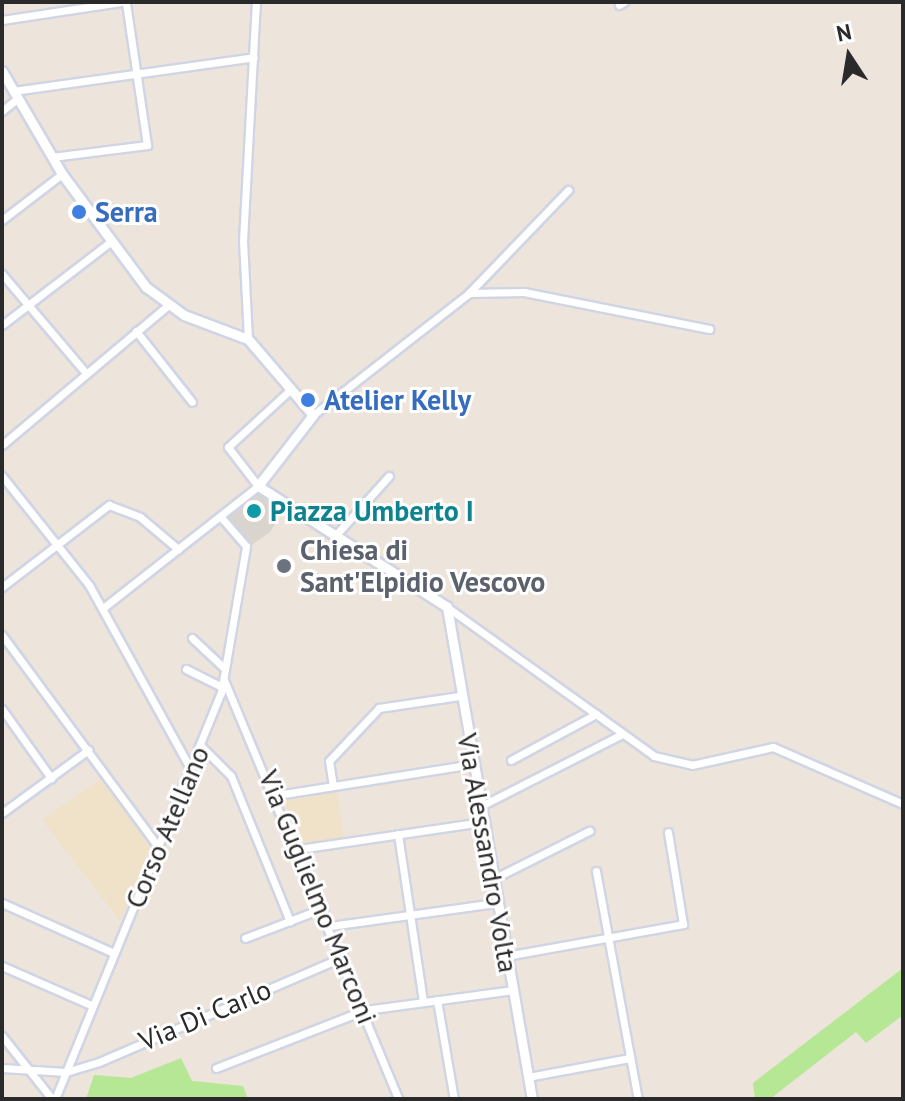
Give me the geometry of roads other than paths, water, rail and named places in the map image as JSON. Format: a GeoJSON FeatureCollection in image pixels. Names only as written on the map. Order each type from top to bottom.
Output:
{"type":"FeatureCollection","features":[{"type":"Feature","properties":{"kind":"street"},"geometry":{"type":"LineString","coordinates":[[2,20],[124,2],[147,145],[52,157]]}},
{"type":"Feature","properties":{"kind":"street"},"geometry":{"type":"LineString","coordinates":[[248,339],[243,241],[256,2]]}},
{"type":"Feature","properties":{"kind":"street"},"geometry":{"type":"LineString","coordinates":[[2,111],[16,95],[136,73],[254,57]]}},
{"type":"Feature","properties":{"kind":"street"},"geometry":{"type":"LineString","coordinates":[[2,71],[62,174],[110,242],[168,305],[248,339],[313,415]]}},
{"type":"Feature","properties":{"kind":"street"},"geometry":{"type":"LineString","coordinates":[[2,220],[62,174]]}},
{"type":"Feature","properties":{"kind":"street"},"geometry":{"type":"LineString","coordinates":[[103,608],[258,486],[313,415],[469,293],[568,190]]}},
{"type":"Feature","properties":{"kind":"street"},"geometry":{"type":"LineString","coordinates":[[2,325],[110,242]]}},
{"type":"Feature","properties":{"kind":"street"},"geometry":{"type":"LineString","coordinates":[[2,274],[86,373]]}},
{"type":"Feature","properties":{"kind":"street"},"geometry":{"type":"LineString","coordinates":[[469,293],[524,292],[709,329]]}},
{"type":"Feature","properties":{"kind":"street"},"geometry":{"type":"LineString","coordinates":[[2,445],[168,305]]}},
{"type":"Feature","properties":{"kind":"street"},"geometry":{"type":"LineString","coordinates":[[136,331],[192,402]]}},
{"type":"Feature","properties":{"kind":"street"},"geometry":{"type":"LineString","coordinates":[[291,389],[228,447],[258,486],[332,539],[447,607],[654,756],[692,765],[773,747],[903,804]]}},
{"type":"Feature","properties":{"kind":"street"},"geometry":{"type":"LineString","coordinates":[[2,476],[103,608],[190,768]]}},
{"type":"Feature","properties":{"kind":"street"},"geometry":{"type":"LineString","coordinates":[[332,539],[389,476]]}},
{"type":"Feature","properties":{"kind":"street"},"geometry":{"type":"LineString","coordinates":[[2,587],[109,505],[140,517],[178,549]]}},
{"type":"Feature","properties":{"kind":"street","name":"Corso Atellano"},"geometry":{"type":"LineString","coordinates":[[54,1099],[156,844],[201,746],[223,683],[246,546],[221,517]]}},
{"type":"Feature","properties":{"kind":"street","name":"Via Alessandro Volta"},"geometry":{"type":"LineString","coordinates":[[447,607],[459,696],[532,1099]]}},
{"type":"Feature","properties":{"kind":"street"},"geometry":{"type":"LineString","coordinates":[[2,635],[156,844]]}},
{"type":"Feature","properties":{"kind":"street"},"geometry":{"type":"LineString","coordinates":[[192,638],[225,669]]}},
{"type":"Feature","properties":{"kind":"street"},"geometry":{"type":"LineString","coordinates":[[186,669],[223,683]]}},
{"type":"Feature","properties":{"kind":"street","name":"Via Guglielmo Marconi"},"geometry":{"type":"LineString","coordinates":[[223,683],[277,795],[398,1099]]}},
{"type":"Feature","properties":{"kind":"street"},"geometry":{"type":"LineString","coordinates":[[333,786],[329,761],[379,708],[459,696]]}},
{"type":"Feature","properties":{"kind":"street"},"geometry":{"type":"LineString","coordinates":[[216,706],[232,698]]}},
{"type":"Feature","properties":{"kind":"street"},"geometry":{"type":"LineString","coordinates":[[2,709],[51,778]]}},
{"type":"Feature","properties":{"kind":"street"},"geometry":{"type":"LineString","coordinates":[[511,760],[596,714]]}},
{"type":"Feature","properties":{"kind":"street"},"geometry":{"type":"LineString","coordinates":[[479,807],[622,734]]}},
{"type":"Feature","properties":{"kind":"street"},"geometry":{"type":"LineString","coordinates":[[201,746],[231,776],[290,921]]}},
{"type":"Feature","properties":{"kind":"street"},"geometry":{"type":"LineString","coordinates":[[2,813],[88,750]]}},
{"type":"Feature","properties":{"kind":"street"},"geometry":{"type":"LineString","coordinates":[[277,795],[472,764]]}},
{"type":"Feature","properties":{"kind":"street"},"geometry":{"type":"LineString","coordinates":[[299,849],[482,822]]}},
{"type":"Feature","properties":{"kind":"street"},"geometry":{"type":"LineString","coordinates":[[491,880],[589,831]]}},
{"type":"Feature","properties":{"kind":"street"},"geometry":{"type":"LineString","coordinates":[[506,956],[683,924],[668,832]]}},
{"type":"Feature","properties":{"kind":"street"},"geometry":{"type":"LineString","coordinates":[[398,834],[423,1002]]}},
{"type":"Feature","properties":{"kind":"street"},"geometry":{"type":"LineString","coordinates":[[596,871],[638,1099]]}},
{"type":"Feature","properties":{"kind":"street"},"geometry":{"type":"LineString","coordinates":[[2,903],[114,953]]}},
{"type":"Feature","properties":{"kind":"street"},"geometry":{"type":"LineString","coordinates":[[330,926],[495,903]]}},
{"type":"Feature","properties":{"kind":"street"},"geometry":{"type":"LineString","coordinates":[[245,938],[323,908]]}},
{"type":"Feature","properties":{"kind":"street","name":"Via Di Carlo"},"geometry":{"type":"LineString","coordinates":[[66,1072],[343,957]]}},
{"type":"Feature","properties":{"kind":"street"},"geometry":{"type":"LineString","coordinates":[[2,966],[93,1006]]}},
{"type":"Feature","properties":{"kind":"street"},"geometry":{"type":"LineString","coordinates":[[216,1068],[365,1010],[512,990]]}},
{"type":"Feature","properties":{"kind":"street"},"geometry":{"type":"LineString","coordinates":[[437,1000],[454,1099]]}},
{"type":"Feature","properties":{"kind":"street"},"geometry":{"type":"LineString","coordinates":[[2,1036],[54,1099]]}},
{"type":"Feature","properties":{"kind":"street"},"geometry":{"type":"LineString","coordinates":[[528,1077],[630,1058]]}},
{"type":"Feature","properties":{"kind":"street"},"geometry":{"type":"LineString","coordinates":[[2,1068],[66,1072]]}},
{"type":"Feature","properties":{"kind":"place","name":"Serra"},"geometry":{"type":"Point","coordinates":[79,212]}},
{"type":"Feature","properties":{"kind":"place","name":"Atelier Kelly"},"geometry":{"type":"Point","coordinates":[308,400]}},
{"type":"Feature","properties":{"kind":"place","name":"Piazza Umberto I"},"geometry":{"type":"Point","coordinates":[254,511]}},
{"type":"Feature","properties":{"kind":"place","name":"Chiesa di Sant'Elpidio Vescovo"},"geometry":{"type":"Point","coordinates":[284,566]}}]}
